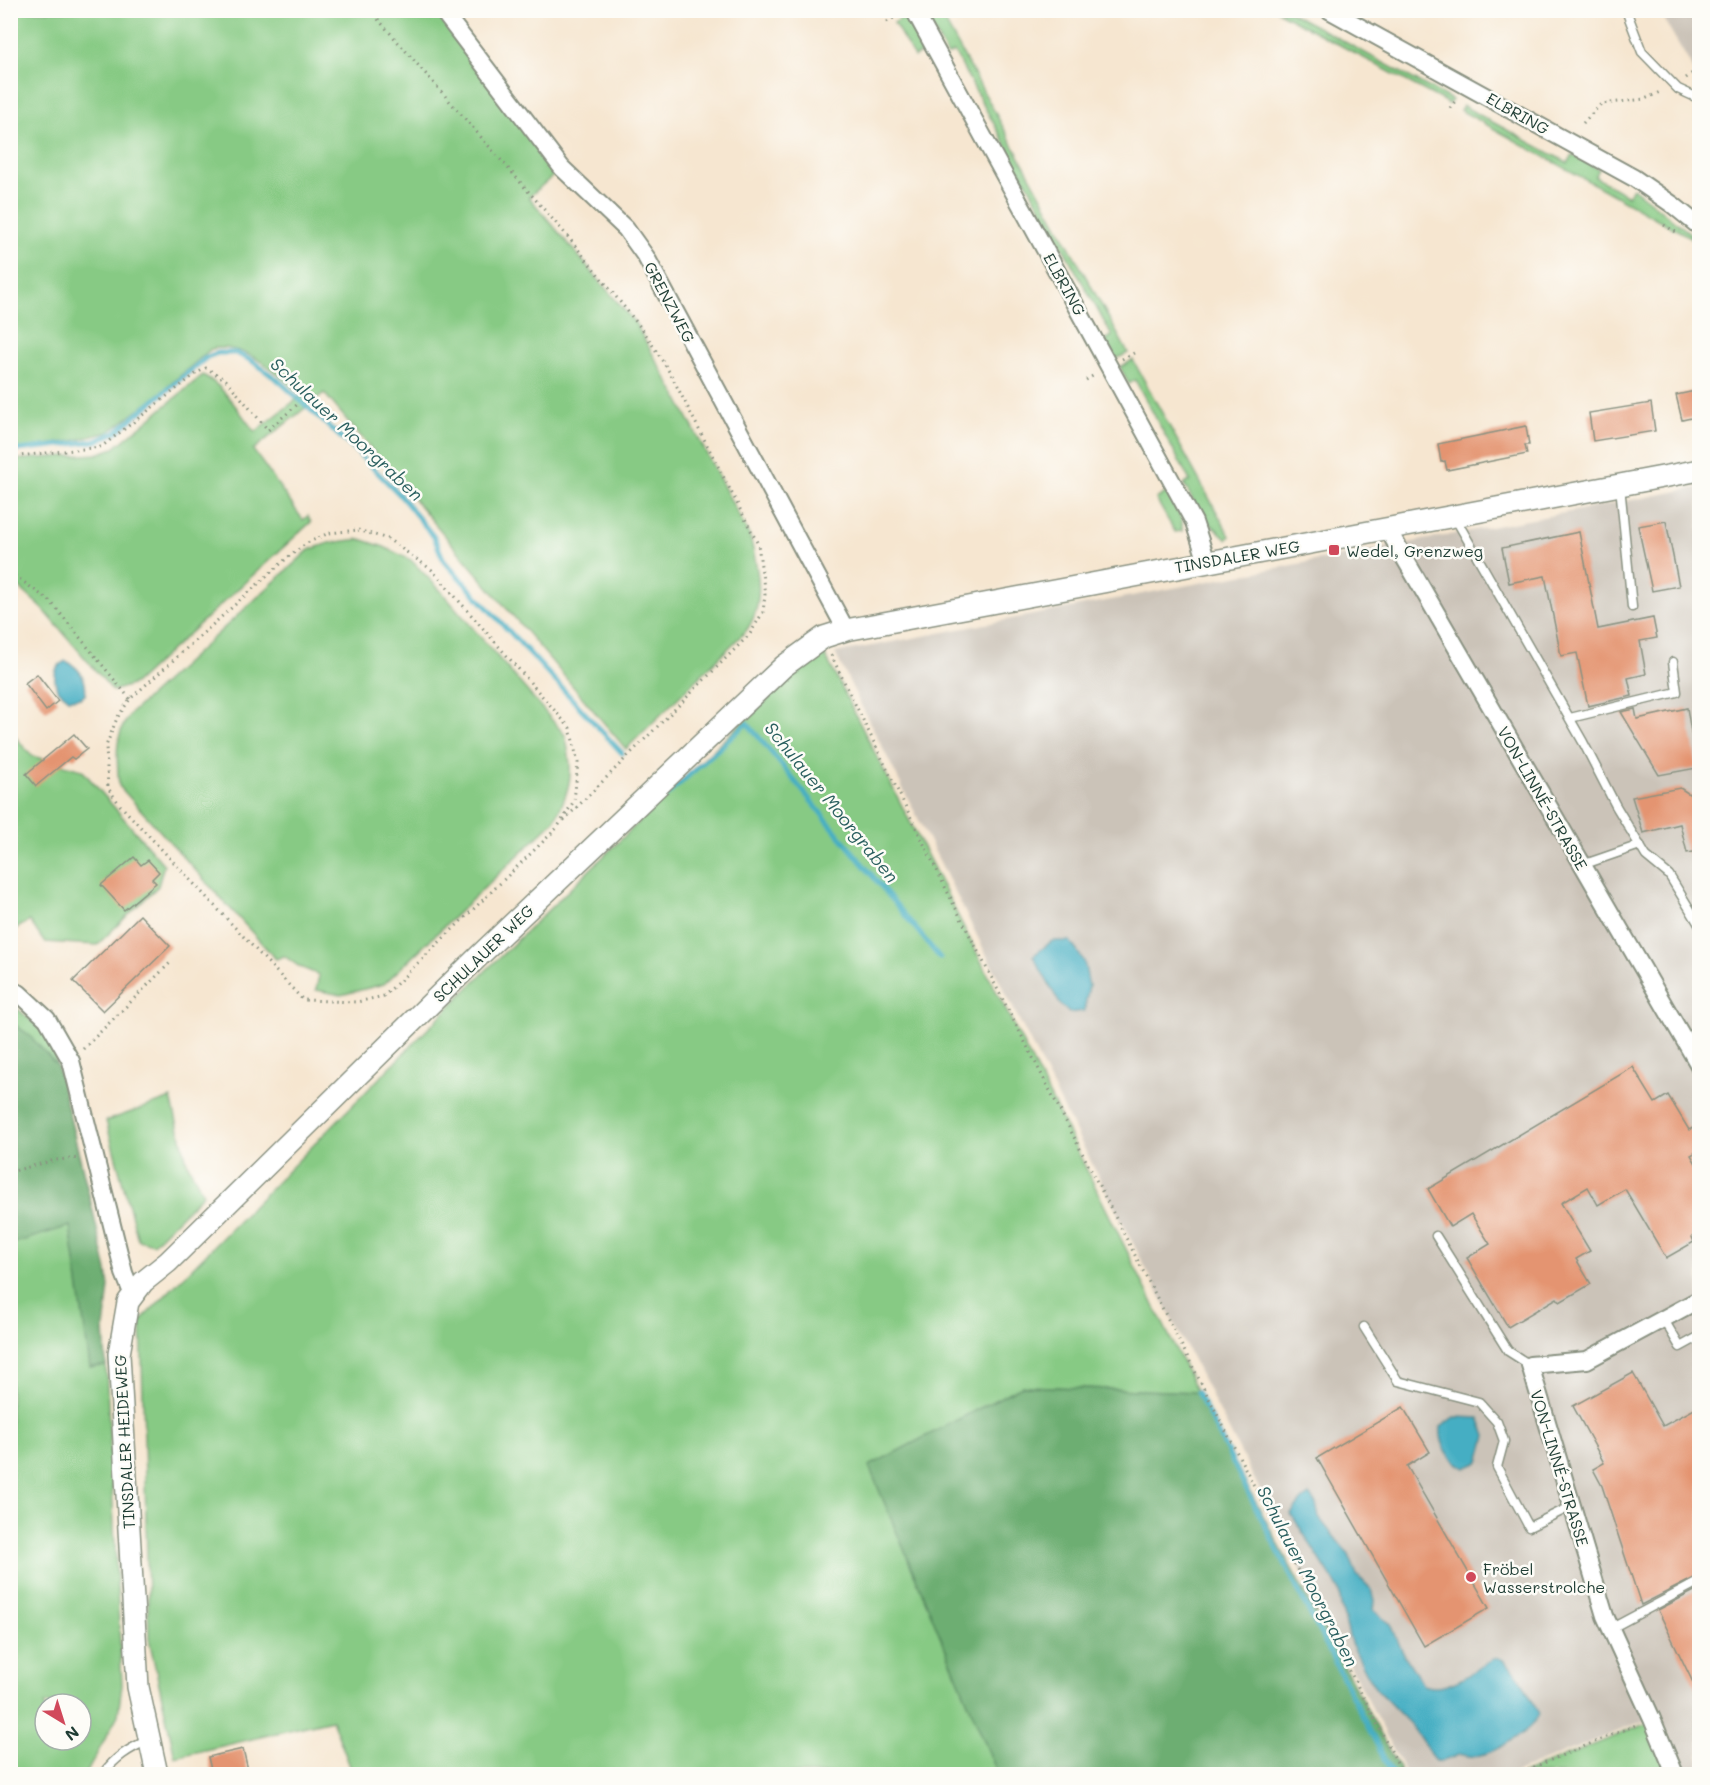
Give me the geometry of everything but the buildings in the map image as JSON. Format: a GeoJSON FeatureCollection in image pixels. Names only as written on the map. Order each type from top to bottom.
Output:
{"type":"FeatureCollection","features":[{"type":"Feature","properties":{"kind":"street","name":"GRENZWEG"},"geometry":{"type":"LineString","coordinates":[[442,10],[562,168],[626,229],[646,257],[846,630]]}},
{"type":"Feature","properties":{"kind":"street","name":"ELBRING"},"geometry":{"type":"LineString","coordinates":[[914,10],[1194,522],[1207,562]]}},
{"type":"Feature","properties":{"kind":"street","name":"ELBRING"},"geometry":{"type":"LineString","coordinates":[[1329,10],[1624,172],[1673,205],[1700,227]]}},
{"type":"Feature","properties":{"kind":"street","name":"TINSDALER WEG"},"geometry":{"type":"LineString","coordinates":[[846,630],[1700,471]]}},
{"type":"Feature","properties":{"kind":"street","name":"VON-LINNÉ-STRASSE"},"geometry":{"type":"LineString","coordinates":[[1387,528],[1700,1067]]}},
{"type":"Feature","properties":{"kind":"street","name":"SCHULAUER WEG"},"geometry":{"type":"LineString","coordinates":[[134,1293],[497,939],[784,666],[824,637],[846,630]]}},
{"type":"Feature","properties":{"kind":"street"},"geometry":{"type":"LineString","coordinates":[[15,992],[47,1019],[71,1061],[124,1273],[134,1293]]}},
{"type":"Feature","properties":{"kind":"street","name":"TINSDALER HEIDEWEG"},"geometry":{"type":"LineString","coordinates":[[134,1293],[128,1302],[119,1354],[138,1687],[156,1774]]}},
{"type":"Feature","properties":{"kind":"street","name":"VON-LINNÉ-STRASSE"},"geometry":{"type":"LineString","coordinates":[[1675,1774],[1605,1616],[1530,1365],[1587,1360],[1700,1299]]}},
{"type":"Feature","properties":{"kind":"lane"},"geometry":{"type":"LineString","coordinates":[[1626,10],[1642,52],[1674,86],[1700,99]]}},
{"type":"Feature","properties":{"kind":"lane"},"geometry":{"type":"LineString","coordinates":[[1620,485],[1632,607]]}},
{"type":"Feature","properties":{"kind":"lane"},"geometry":{"type":"LineString","coordinates":[[1454,516],[1570,718],[1616,806],[1646,856],[1669,875],[1700,926]]}},
{"type":"Feature","properties":{"kind":"lane"},"geometry":{"type":"LineString","coordinates":[[1570,718],[1677,692],[1673,662]]}},
{"type":"Feature","properties":{"kind":"lane"},"geometry":{"type":"LineString","coordinates":[[1582,865],[1640,845]]}},
{"type":"Feature","properties":{"kind":"lane"},"geometry":{"type":"LineString","coordinates":[[1436,1236],[1508,1351],[1530,1365]]}},
{"type":"Feature","properties":{"kind":"lane"},"geometry":{"type":"LineString","coordinates":[[1663,1318],[1680,1347],[1700,1335]]}},
{"type":"Feature","properties":{"kind":"lane"},"geometry":{"type":"LineString","coordinates":[[1364,1327],[1398,1381],[1479,1402],[1497,1422],[1503,1441],[1497,1467],[1529,1527],[1572,1506]]}},
{"type":"Feature","properties":{"kind":"lane"},"geometry":{"type":"LineString","coordinates":[[1610,1629],[1700,1581]]}},
{"type":"Feature","properties":{"kind":"lane"},"geometry":{"type":"LineString","coordinates":[[103,1774],[126,1750],[148,1740]]}},
{"type":"Feature","properties":{"kind":"path"},"geometry":{"type":"LineString","coordinates":[[370,10],[569,238],[645,333],[670,373],[758,544],[765,595],[763,612],[758,624],[750,634],[557,828],[384,996],[357,1002],[303,1000],[120,805],[108,788],[106,746],[117,718],[130,699],[287,558],[307,543],[329,533],[357,530],[388,539],[432,570],[570,728],[578,763],[574,801],[557,828]]}},
{"type":"Feature","properties":{"kind":"path"},"geometry":{"type":"LineString","coordinates":[[1583,123],[1601,105],[1645,99],[1674,86],[1700,67]]}},
{"type":"Feature","properties":{"kind":"path"},"geometry":{"type":"LineString","coordinates":[[10,457],[102,447],[206,368],[226,380],[268,430],[299,403]]}},
{"type":"Feature","properties":{"kind":"path"},"geometry":{"type":"LineString","coordinates":[[10,572],[51,602],[130,699]]}},
{"type":"Feature","properties":{"kind":"path"},"geometry":{"type":"LineString","coordinates":[[824,637],[833,660],[957,911],[1403,1774]]}},
{"type":"Feature","properties":{"kind":"path"},"geometry":{"type":"LineString","coordinates":[[71,1061],[172,961]]}},
{"type":"Feature","properties":{"kind":"path"},"geometry":{"type":"LineString","coordinates":[[10,1172],[55,1160],[96,1156]]}},
{"type":"Feature","properties":{"kind":"path"},"geometry":{"type":"LineString","coordinates":[[1517,1774],[1652,1719]]}},
{"type":"Feature","properties":{"kind":"shaded area"},"geometry":{"type":"Polygon","coordinates":[[[1659,11],[1699,11],[1695,72],[1659,11]]]}},
{"type":"Feature","properties":{"kind":"shaded area"},"geometry":{"type":"Polygon","coordinates":[[[1699,487],[1699,1774],[1672,1774],[1649,1719],[1512,1774],[1406,1774],[1066,1113],[835,653],[1699,487]]]}},
{"type":"Feature","properties":{"kind":"green space"},"geometry":{"type":"Polygon","coordinates":[[[10,11],[442,11],[562,168],[529,197],[635,323],[676,395],[750,537],[758,573],[758,598],[752,620],[746,631],[626,749],[324,393],[253,450],[303,520],[308,516],[311,522],[134,684],[113,691],[43,609],[11,580],[11,460],[97,454],[114,448],[203,375],[225,393],[255,432],[302,395],[272,369],[249,355],[237,350],[211,349],[152,400],[109,432],[73,441],[11,450],[10,11]]]}},
{"type":"Feature","properties":{"kind":"green space"},"geometry":{"type":"Polygon","coordinates":[[[923,11],[939,11],[1128,353],[1116,359],[1105,340],[1112,336],[954,52],[947,55],[923,11]]]}},
{"type":"Feature","properties":{"kind":"green space"},"geometry":{"type":"Polygon","coordinates":[[[1277,11],[1288,11],[1452,100],[1449,104],[1277,11]]]}},
{"type":"Feature","properties":{"kind":"green space"},"geometry":{"type":"Polygon","coordinates":[[[905,16],[925,51],[914,57],[894,23],[905,16]]]}},
{"type":"Feature","properties":{"kind":"green space"},"geometry":{"type":"Polygon","coordinates":[[[1699,25],[1699,203],[1695,72],[1696,35],[1699,25]]]}},
{"type":"Feature","properties":{"kind":"green space"},"geometry":{"type":"Polygon","coordinates":[[[1463,106],[1568,163],[1573,155],[1599,169],[1595,177],[1628,196],[1633,188],[1696,238],[1695,240],[1460,110],[1463,106]]]}},
{"type":"Feature","properties":{"kind":"green space"},"geometry":{"type":"Polygon","coordinates":[[[1133,360],[1230,536],[1227,539],[1201,515],[1184,484],[1190,481],[1135,380],[1129,384],[1120,367],[1133,360]]]}},
{"type":"Feature","properties":{"kind":"green space"},"geometry":{"type":"Polygon","coordinates":[[[1167,492],[1182,520],[1182,531],[1175,532],[1156,499],[1167,492]]]}},
{"type":"Feature","properties":{"kind":"green space"},"geometry":{"type":"Polygon","coordinates":[[[360,539],[411,560],[440,590],[565,735],[570,759],[570,779],[565,798],[554,821],[384,984],[341,995],[316,990],[319,975],[300,967],[284,956],[276,959],[119,786],[118,748],[121,730],[131,713],[309,550],[329,543],[360,539]]]}},
{"type":"Feature","properties":{"kind":"green space"},"geometry":{"type":"Polygon","coordinates":[[[824,653],[1062,1120],[1197,1392],[1022,1386],[870,1466],[998,1774],[353,1774],[332,1720],[175,1757],[149,1639],[141,1320],[471,985],[741,723],[811,660],[824,653]]]}},
{"type":"Feature","properties":{"kind":"green space"},"geometry":{"type":"Polygon","coordinates":[[[11,732],[32,756],[82,770],[164,865],[158,886],[97,945],[44,942],[30,921],[11,931],[11,732]]]}},
{"type":"Feature","properties":{"kind":"green space"},"geometry":{"type":"Polygon","coordinates":[[[10,1003],[41,1030],[55,1054],[95,1219],[90,1367],[106,1366],[122,1685],[118,1715],[86,1774],[11,1774],[10,1003]]]}},
{"type":"Feature","properties":{"kind":"green space"},"geometry":{"type":"Polygon","coordinates":[[[11,1022],[28,1034],[57,1065],[107,1270],[109,1287],[104,1328],[106,1366],[90,1367],[70,1226],[11,1244],[11,1022]]]}},
{"type":"Feature","properties":{"kind":"green space"},"geometry":{"type":"Polygon","coordinates":[[[171,1098],[187,1162],[203,1194],[153,1244],[138,1240],[106,1121],[171,1098]]]}},
{"type":"Feature","properties":{"kind":"green space"},"geometry":{"type":"Polygon","coordinates":[[[1022,1386],[1197,1392],[1402,1774],[998,1774],[869,1466],[1022,1386]]]}},
{"type":"Feature","properties":{"kind":"green space"},"geometry":{"type":"Polygon","coordinates":[[[1650,1722],[1673,1774],[1522,1774],[1650,1722]]]}},
{"type":"Feature","properties":{"kind":"water"},"geometry":{"type":"Polygon","coordinates":[[[66,661],[79,671],[84,679],[85,695],[80,698],[69,699],[57,689],[56,672],[59,666],[66,661]]]}},
{"type":"Feature","properties":{"kind":"water"},"geometry":{"type":"Polygon","coordinates":[[[1052,941],[1070,941],[1084,961],[1089,986],[1084,1011],[1069,1013],[1060,1004],[1033,956],[1052,941]]]}},
{"type":"Feature","properties":{"kind":"water"},"geometry":{"type":"Polygon","coordinates":[[[1455,1417],[1479,1418],[1486,1436],[1479,1462],[1465,1468],[1450,1456],[1442,1440],[1441,1427],[1455,1417]]]}},
{"type":"Feature","properties":{"kind":"water"},"geometry":{"type":"Polygon","coordinates":[[[1309,1495],[1316,1504],[1319,1518],[1349,1555],[1357,1575],[1372,1590],[1375,1600],[1374,1610],[1391,1624],[1402,1651],[1423,1685],[1432,1687],[1450,1684],[1493,1659],[1499,1658],[1517,1674],[1539,1714],[1529,1727],[1512,1740],[1485,1754],[1459,1755],[1445,1761],[1436,1761],[1411,1725],[1376,1689],[1351,1643],[1339,1589],[1291,1514],[1309,1495]]]}},
{"type":"Feature","properties":{"kind":"waterway","name":"Schulauer Moorgraben"},"geometry":{"type":"LineString","coordinates":[[10,451],[96,441],[116,432],[207,357],[218,353],[236,353],[252,361],[279,381],[399,494],[434,537],[444,561],[622,753]]}},
{"type":"Feature","properties":{"kind":"waterway","name":"Schulauer Moorgraben"},"geometry":{"type":"LineString","coordinates":[[666,796],[747,723],[940,958]]}},
{"type":"Feature","properties":{"kind":"waterway","name":"Schulauer Moorgraben"},"geometry":{"type":"LineString","coordinates":[[1197,1392],[1392,1774]]}},
{"type":"Feature","properties":{"kind":"place","name":"Wedel, Grenzweg"},"geometry":{"type":"Point","coordinates":[1334,550]}},
{"type":"Feature","properties":{"kind":"place","name":"Fröbel Wasserstrolche"},"geometry":{"type":"Point","coordinates":[1471,1577]}}]}
